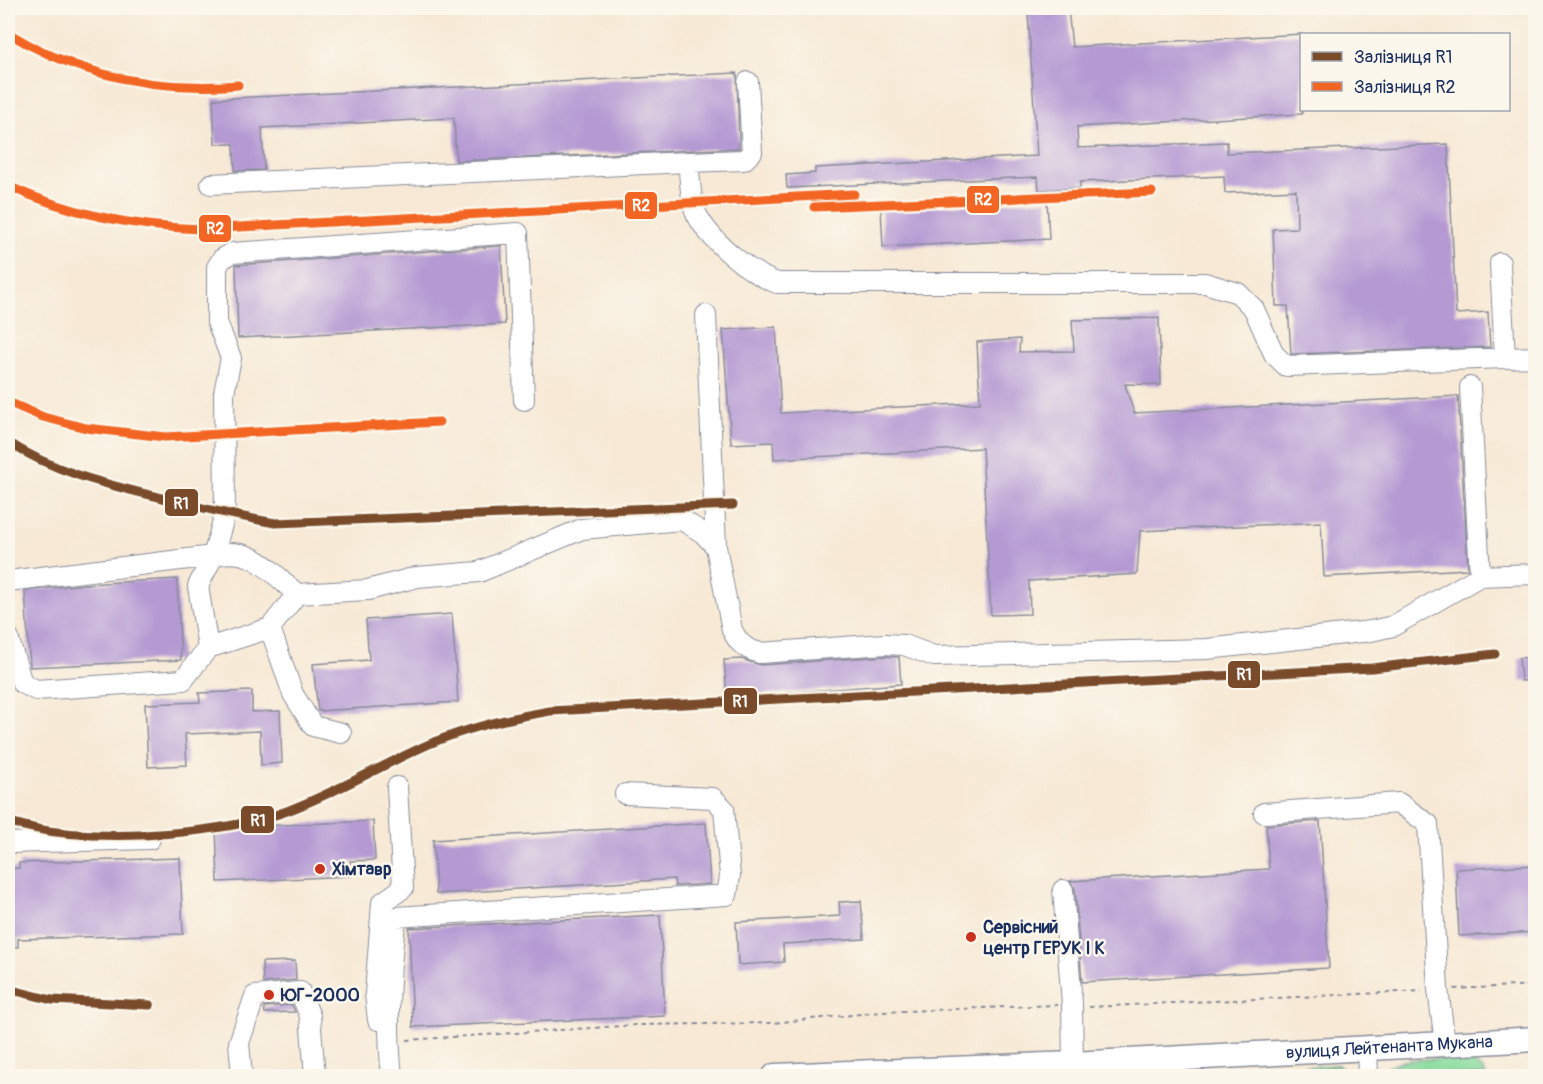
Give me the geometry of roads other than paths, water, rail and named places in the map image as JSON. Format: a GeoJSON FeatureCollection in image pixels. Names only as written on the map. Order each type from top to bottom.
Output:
{"type":"FeatureCollection","features":[{"type":"Feature","properties":{"kind":"main road","name":"вулиця Лейтенанта Мукана"},"geometry":{"type":"LineString","coordinates":[[775,1077],[890,1074],[1536,1039]]}},
{"type":"Feature","properties":{"kind":"lane"},"geometry":{"type":"LineString","coordinates":[[211,184],[744,160],[752,152],[748,82]]}},
{"type":"Feature","properties":{"kind":"lane"},"geometry":{"type":"LineString","coordinates":[[688,162],[695,212],[711,235],[760,277],[777,283],[1205,283],[1238,293],[1254,309],[1274,354],[1286,366],[1536,357]]}},
{"type":"Feature","properties":{"kind":"lane"},"geometry":{"type":"LineString","coordinates":[[208,648],[198,586],[213,556],[225,514],[224,393],[231,358],[217,322],[217,267],[222,259],[232,253],[518,233],[524,400]]}},
{"type":"Feature","properties":{"kind":"lane"},"geometry":{"type":"LineString","coordinates":[[1500,263],[1505,358]]}},
{"type":"Feature","properties":{"kind":"lane"},"geometry":{"type":"LineString","coordinates":[[706,315],[716,547],[732,630],[737,641],[745,649],[760,653],[885,644],[904,645],[934,656],[1218,648],[1393,626],[1480,576],[1536,574]]}},
{"type":"Feature","properties":{"kind":"lane"},"geometry":{"type":"LineString","coordinates":[[1470,387],[1480,576]]}},
{"type":"Feature","properties":{"kind":"lane"},"geometry":{"type":"LineString","coordinates":[[8,580],[213,556],[229,551],[253,556],[297,594],[368,590],[417,577],[479,572],[582,529],[681,520],[703,533],[716,547]]}},
{"type":"Feature","properties":{"kind":"lane"},"geometry":{"type":"LineString","coordinates":[[8,637],[22,683],[36,690],[183,680],[208,648],[270,628],[297,594]]}},
{"type":"Feature","properties":{"kind":"lane"},"geometry":{"type":"LineString","coordinates":[[270,628],[293,694],[313,726],[341,733]]}},
{"type":"Feature","properties":{"kind":"lane"},"geometry":{"type":"LineString","coordinates":[[384,1077],[375,994],[382,903],[403,888],[397,787]]}},
{"type":"Feature","properties":{"kind":"lane"},"geometry":{"type":"LineString","coordinates":[[392,1077],[388,1041],[389,970],[396,916],[728,894],[730,876],[724,809],[713,798],[625,794]]}},
{"type":"Feature","properties":{"kind":"lane"},"geometry":{"type":"LineString","coordinates":[[1264,813],[1399,803],[1428,824],[1438,990],[1445,1043]]}},
{"type":"Feature","properties":{"kind":"lane"},"geometry":{"type":"LineString","coordinates":[[8,843],[150,839]]}},
{"type":"Feature","properties":{"kind":"lane"},"geometry":{"type":"LineString","coordinates":[[1063,890],[1072,1004],[1073,1064]]}},
{"type":"Feature","properties":{"kind":"lane"},"geometry":{"type":"LineString","coordinates":[[242,1077],[239,1043],[255,996],[300,992],[310,1016],[315,1077]]}},
{"type":"Feature","properties":{"kind":"lane"},"geometry":{"type":"LineString","coordinates":[[1367,1047],[1368,1077]]}},
{"type":"Feature","properties":{"kind":"rail line","name":"R2"},"geometry":{"type":"LineString","coordinates":[[8,33],[62,60],[118,78],[177,86],[238,85]]}},
{"type":"Feature","properties":{"kind":"rail line","name":"R2"},"geometry":{"type":"LineString","coordinates":[[8,186],[55,204],[102,217],[126,222],[201,229],[854,194]]}},
{"type":"Feature","properties":{"kind":"rail line","name":"R2"},"geometry":{"type":"LineString","coordinates":[[814,207],[1152,192]]}},
{"type":"Feature","properties":{"kind":"rail line","name":"R2"},"geometry":{"type":"LineString","coordinates":[[8,402],[43,417],[86,428],[165,437],[439,422]]}},
{"type":"Feature","properties":{"kind":"rail line","name":"R1"},"geometry":{"type":"LineString","coordinates":[[8,442],[43,461],[99,482],[202,508],[275,523],[733,505]]}},
{"type":"Feature","properties":{"kind":"rail line","name":"R1"},"geometry":{"type":"LineString","coordinates":[[8,821],[36,829],[70,834],[147,835],[224,827],[258,820],[305,804],[427,745],[457,734],[503,720],[550,711],[1372,668],[1495,654]]}},
{"type":"Feature","properties":{"kind":"rail line","name":"R1"},"geometry":{"type":"LineString","coordinates":[[8,989],[52,1000],[150,1005]]}},
{"type":"Feature","properties":{"kind":"place","name":"Хімтавр"},"geometry":{"type":"Point","coordinates":[320,869]}},
{"type":"Feature","properties":{"kind":"place","name":"Сервісний центр ГЕРУК І К"},"geometry":{"type":"Point","coordinates":[971,937]}},
{"type":"Feature","properties":{"kind":"place","name":"ЮГ-2000"},"geometry":{"type":"Point","coordinates":[269,995]}}]}
